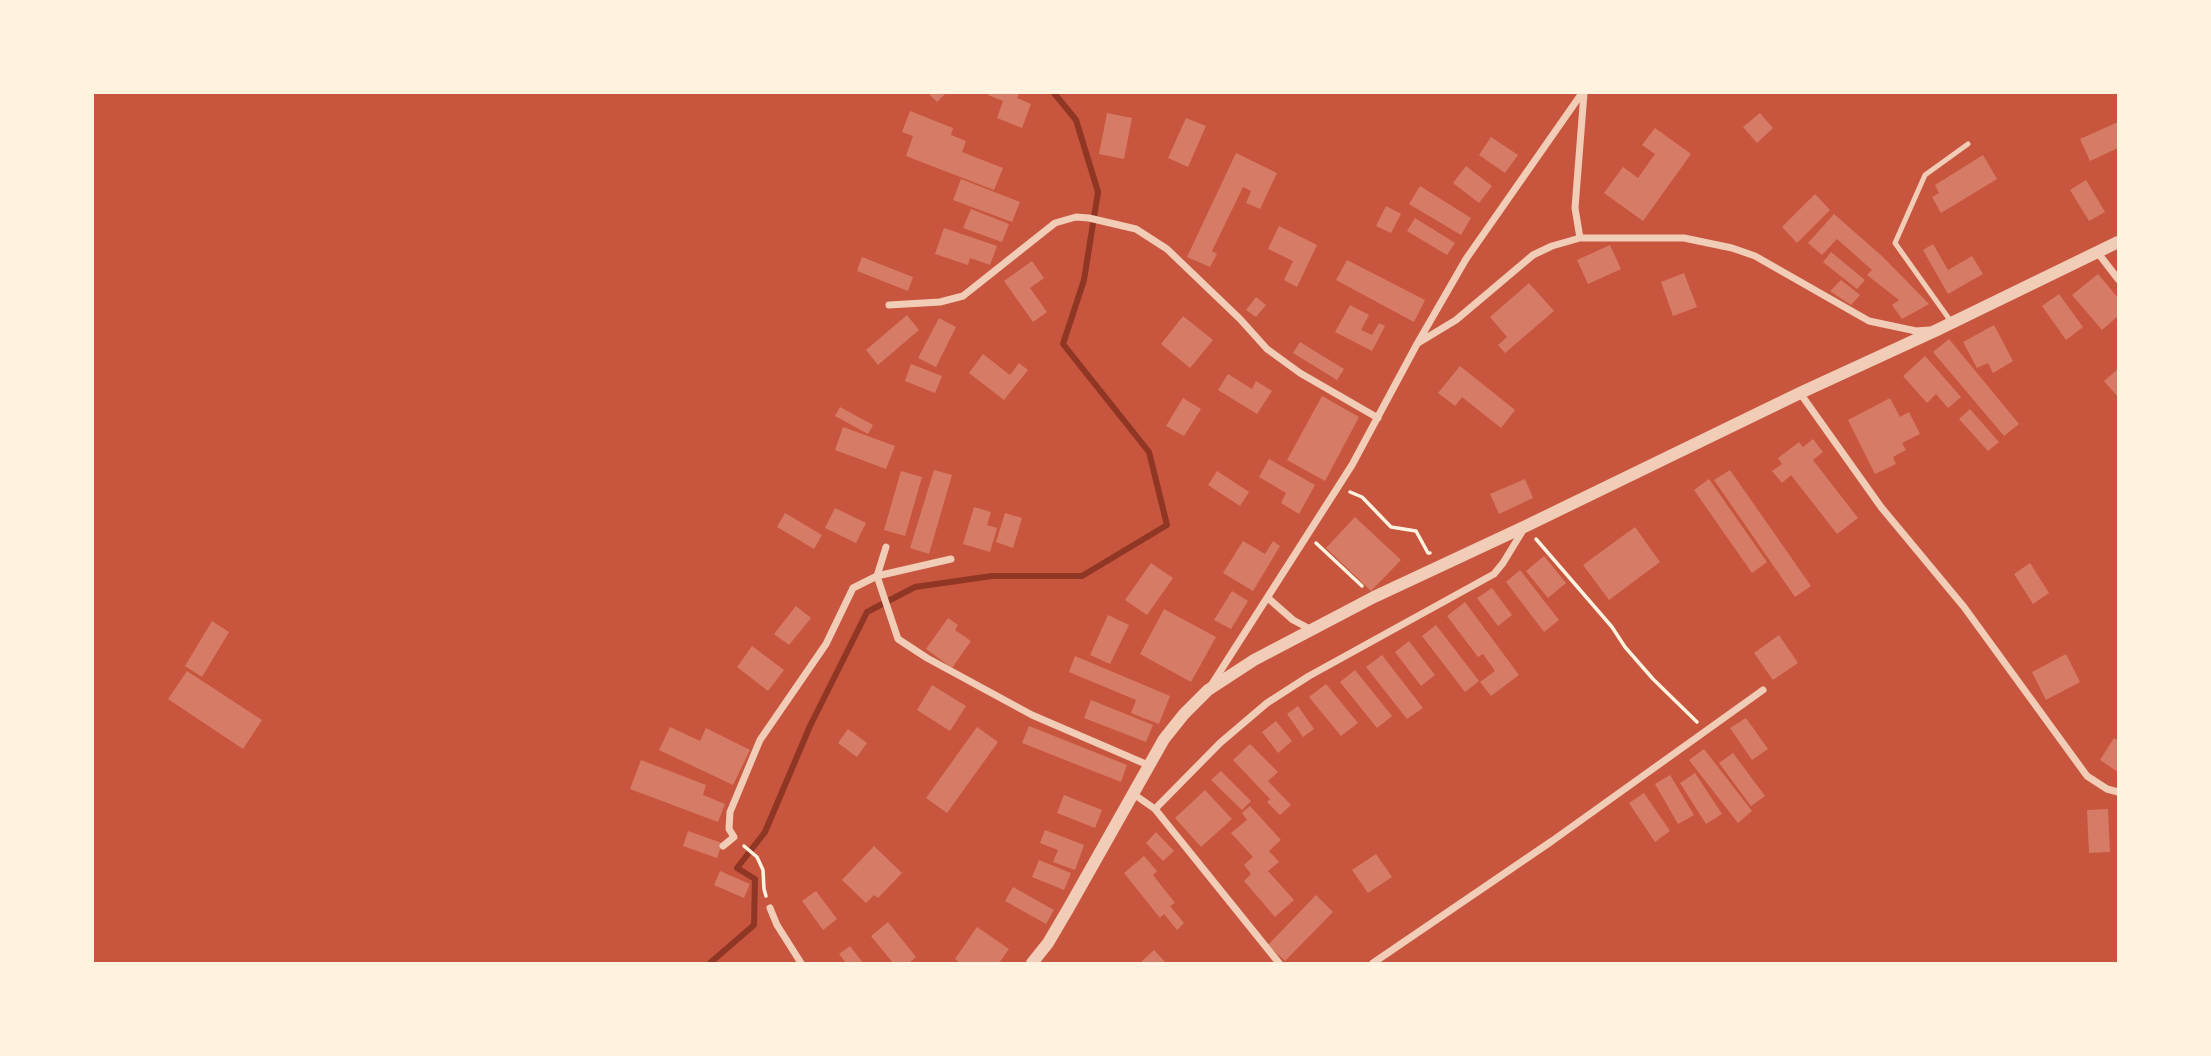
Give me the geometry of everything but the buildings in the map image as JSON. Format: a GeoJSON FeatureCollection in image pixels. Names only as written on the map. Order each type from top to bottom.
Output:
{"type":"FeatureCollection","features":[{"type":"Feature","properties":{"kind":"street"},"geometry":{"type":"LineString","coordinates":[[1580,238],[1575,208],[1583,93]]}},
{"type":"Feature","properties":{"kind":"street"},"geometry":{"type":"LineString","coordinates":[[1032,963],[1048,943],[1068,909],[1148,765],[1171,731],[1208,690],[1338,489],[1466,259],[1583,93]]}},
{"type":"Feature","properties":{"kind":"street"},"geometry":{"type":"LineString","coordinates":[[889,305],[940,302],[963,296],[1055,223],[1076,217],[1098,220],[1136,229],[1167,249],[1268,349],[1300,373],[1378,418]]}},
{"type":"Feature","properties":{"kind":"street"},"geometry":{"type":"LineString","coordinates":[[1417,344],[1456,320],[1533,255],[1580,238],[1684,237],[1732,248],[1755,256],[1869,321],[1916,331],[1937,330]]}},
{"type":"Feature","properties":{"kind":"street"},"geometry":{"type":"LineString","coordinates":[[1208,690],[1254,660],[1374,597],[2118,242]]}},
{"type":"Feature","properties":{"kind":"street"},"geometry":{"type":"LineString","coordinates":[[2098,253],[2118,279]]}},
{"type":"Feature","properties":{"kind":"street"},"geometry":{"type":"LineString","coordinates":[[1800,393],[1881,507],[1964,607],[2087,776],[2107,789],[2118,792]]}},
{"type":"Feature","properties":{"kind":"street"},"geometry":{"type":"LineString","coordinates":[[1155,810],[1220,743],[1267,703],[1309,676],[1494,574],[1526,526]]}},
{"type":"Feature","properties":{"kind":"street"},"geometry":{"type":"LineString","coordinates":[[886,547],[877,576],[898,639],[927,658],[1032,715],[1148,765]]}},
{"type":"Feature","properties":{"kind":"street"},"geometry":{"type":"LineString","coordinates":[[723,846],[734,837],[729,829],[730,812],[760,740],[827,644],[853,588],[877,576],[951,559]]}},
{"type":"Feature","properties":{"kind":"street"},"geometry":{"type":"LineString","coordinates":[[1268,598],[1293,621],[1310,629]]}},
{"type":"Feature","properties":{"kind":"street"},"geometry":{"type":"LineString","coordinates":[[1373,963],[1552,841],[1763,690]]}},
{"type":"Feature","properties":{"kind":"street"},"geometry":{"type":"LineString","coordinates":[[1132,793],[1155,810],[1279,963]]}},
{"type":"Feature","properties":{"kind":"street"},"geometry":{"type":"LineString","coordinates":[[770,908],[777,925],[801,963]]}},
{"type":"Feature","properties":{"kind":"lane"},"geometry":{"type":"LineString","coordinates":[[1952,323],[1895,243],[1925,175],[1968,144]]}},
{"type":"Feature","properties":{"kind":"path"},"geometry":{"type":"LineString","coordinates":[[1338,489],[1362,497],[1391,527],[1416,531],[1427,553],[1438,553]]}},
{"type":"Feature","properties":{"kind":"path"},"geometry":{"type":"LineString","coordinates":[[1526,526],[1653,679],[1707,730]]}},
{"type":"Feature","properties":{"kind":"path"},"geometry":{"type":"LineString","coordinates":[[1307,535],[1374,597]]}},
{"type":"Feature","properties":{"kind":"path"},"geometry":{"type":"LineString","coordinates":[[734,837],[757,857],[764,870],[764,889],[770,908]]}},
{"type":"Feature","properties":{"kind":"waterway"},"geometry":{"type":"LineString","coordinates":[[710,963],[754,925],[755,879],[737,868],[765,832],[810,726],[867,612],[915,587],[992,576],[1082,576],[1167,525],[1149,452],[1063,344],[1084,280],[1098,192],[1076,120],[1054,93]]}}]}
